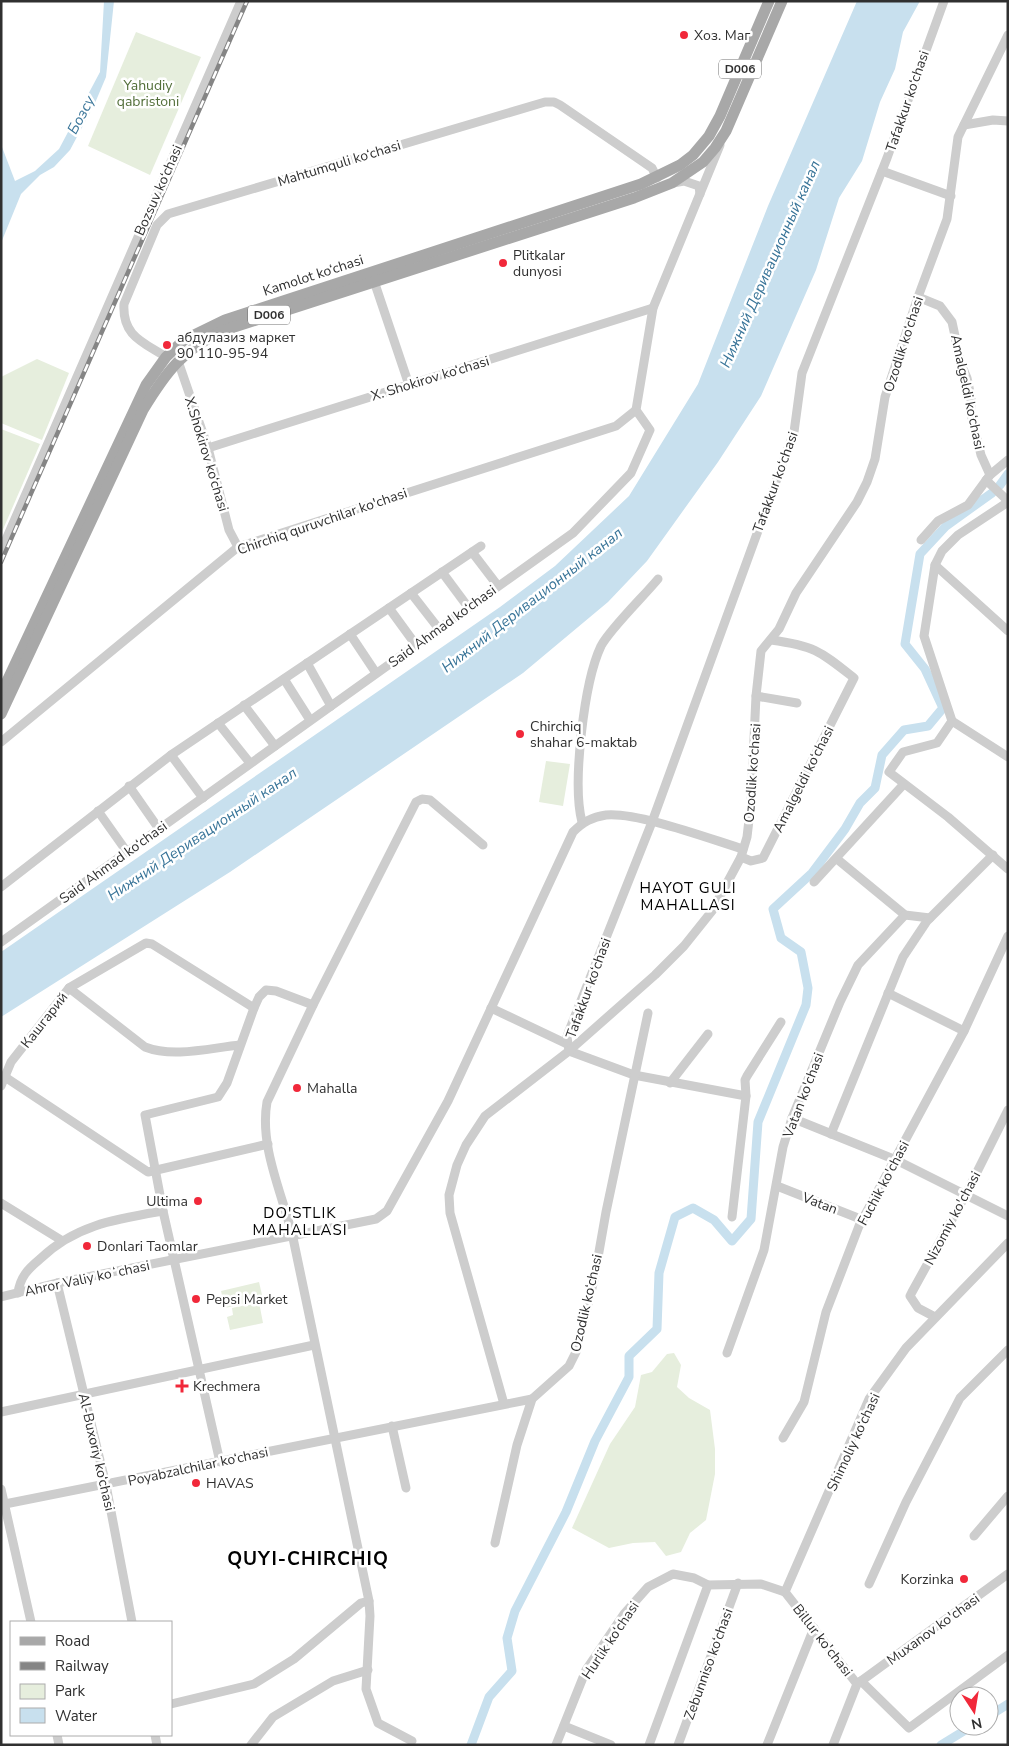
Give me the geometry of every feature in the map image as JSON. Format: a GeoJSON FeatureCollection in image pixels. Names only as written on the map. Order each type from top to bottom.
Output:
{"type":"FeatureCollection","features":[{"type":"Feature","properties":{"kind":"main road","name":"Kamolot ko‘chasi"},"geometry":{"type":"LineString","coordinates":[[1,694],[140,395],[166,357],[193,334],[225,320],[454,250],[657,178],[693,155],[709,136],[720,116],[769,1]]}},
{"type":"Feature","properties":{"kind":"main road","name":"D006"},"geometry":{"type":"LineString","coordinates":[[1,714],[139,418],[158,386],[178,360],[200,342],[225,330],[374,281],[454,250],[642,195],[672,183],[702,162],[726,131],[782,1]]}},
{"type":"Feature","properties":{"kind":"street","name":"Bozsuv ko‘chasi"},"geometry":{"type":"LineString","coordinates":[[1,551],[241,1]]}},
{"type":"Feature","properties":{"kind":"street","name":"Tafakkur ko‘chasi"},"geometry":{"type":"LineString","coordinates":[[504,1404],[450,1213],[451,1184],[466,1145],[485,1116],[568,1048],[569,1030],[652,822],[794,432],[802,373],[882,171],[944,1]]}},
{"type":"Feature","properties":{"kind":"street","name":"Ozodlik ko‘chasi"},"geometry":{"type":"LineString","coordinates":[[568,1048],[655,975],[684,946],[712,911],[742,853],[747,837],[751,803],[756,696],[761,651],[771,640],[796,593],[857,502],[867,482],[875,459],[885,398],[918,297],[947,219],[958,137],[1008,35]]}},
{"type":"Feature","properties":{"kind":"street","name":"Mahtumquli ko‘chasi"},"geometry":{"type":"LineString","coordinates":[[166,357],[131,334],[125,321],[124,304],[157,226],[168,214],[544,102],[554,102],[560,105],[652,168],[657,178]]}},
{"type":"Feature","properties":{"kind":"street"},"geometry":{"type":"LineString","coordinates":[[964,125],[993,120],[1008,121]]}},
{"type":"Feature","properties":{"kind":"street"},"geometry":{"type":"LineString","coordinates":[[636,410],[652,308],[726,131]]}},
{"type":"Feature","properties":{"kind":"street"},"geometry":{"type":"LineString","coordinates":[[882,171],[951,196]]}},
{"type":"Feature","properties":{"kind":"street"},"geometry":{"type":"LineString","coordinates":[[672,183],[694,183],[699,186],[700,194]]}},
{"type":"Feature","properties":{"kind":"street"},"geometry":{"type":"LineString","coordinates":[[374,281],[409,385]]}},
{"type":"Feature","properties":{"kind":"street","name":"Amalgeldi ko‘chasi"},"geometry":{"type":"LineString","coordinates":[[918,297],[940,306],[952,322],[960,364],[967,378],[971,397],[971,414],[988,477]]}},
{"type":"Feature","properties":{"kind":"street","name":"X. Shokirov ko‘chasi"},"geometry":{"type":"LineString","coordinates":[[208,448],[652,308]]}},
{"type":"Feature","properties":{"kind":"street","name":"X.Shokirov ko‘chasi"},"geometry":{"type":"LineString","coordinates":[[178,360],[208,448],[229,530],[238,547]]}},
{"type":"Feature","properties":{"kind":"street","name":"Chirchiq quruvchilar ko'chasi"},"geometry":{"type":"LineString","coordinates":[[1,742],[238,547],[616,426],[636,410]]}},
{"type":"Feature","properties":{"kind":"street","name":"Said Ahmad ko‘chasi"},"geometry":{"type":"LineString","coordinates":[[1,942],[572,533],[631,473],[650,430],[636,410]]}},
{"type":"Feature","properties":{"kind":"street"},"geometry":{"type":"LineString","coordinates":[[921,540],[938,521],[968,505],[988,477],[1008,460]]}},
{"type":"Feature","properties":{"kind":"street"},"geometry":{"type":"LineString","coordinates":[[988,477],[1008,501],[958,535],[942,551],[934,565],[924,636],[952,721],[1008,757]]}},
{"type":"Feature","properties":{"kind":"street"},"geometry":{"type":"LineString","coordinates":[[1,887],[171,755],[481,546]]}},
{"type":"Feature","properties":{"kind":"street"},"geometry":{"type":"LineString","coordinates":[[472,552],[498,586]]}},
{"type":"Feature","properties":{"kind":"street"},"geometry":{"type":"LineString","coordinates":[[934,565],[1008,631]]}},
{"type":"Feature","properties":{"kind":"street"},"geometry":{"type":"LineString","coordinates":[[442,572],[468,608]]}},
{"type":"Feature","properties":{"kind":"street"},"geometry":{"type":"LineString","coordinates":[[658,579],[602,646],[587,694],[578,781],[578,805],[582,822],[608,815],[652,822],[742,853]]}},
{"type":"Feature","properties":{"kind":"street"},"geometry":{"type":"LineString","coordinates":[[411,593],[439,629]]}},
{"type":"Feature","properties":{"kind":"street"},"geometry":{"type":"LineString","coordinates":[[389,608],[416,645]]}},
{"type":"Feature","properties":{"kind":"street"},"geometry":{"type":"LineString","coordinates":[[350,634],[376,674]]}},
{"type":"Feature","properties":{"kind":"street","name":"Amalgeldi ko‘chasi"},"geometry":{"type":"LineString","coordinates":[[742,853],[751,861],[763,858],[854,678],[819,650],[801,644],[771,640]]}},
{"type":"Feature","properties":{"kind":"street"},"geometry":{"type":"LineString","coordinates":[[307,663],[331,706]]}},
{"type":"Feature","properties":{"kind":"street"},"geometry":{"type":"LineString","coordinates":[[284,679],[310,720]]}},
{"type":"Feature","properties":{"kind":"street"},"geometry":{"type":"LineString","coordinates":[[756,696],[797,703]]}},
{"type":"Feature","properties":{"kind":"street"},"geometry":{"type":"LineString","coordinates":[[244,705],[275,746]]}},
{"type":"Feature","properties":{"kind":"street"},"geometry":{"type":"LineString","coordinates":[[952,721],[936,743],[903,752],[890,769],[891,775],[948,817],[1008,868]]}},
{"type":"Feature","properties":{"kind":"street"},"geometry":{"type":"LineString","coordinates":[[218,723],[250,764]]}},
{"type":"Feature","properties":{"kind":"street"},"geometry":{"type":"LineString","coordinates":[[171,755],[203,798]]}},
{"type":"Feature","properties":{"kind":"street"},"geometry":{"type":"LineString","coordinates":[[814,882],[837,859],[903,784]]}},
{"type":"Feature","properties":{"kind":"street"},"geometry":{"type":"LineString","coordinates":[[130,786],[159,828]]}},
{"type":"Feature","properties":{"kind":"street"},"geometry":{"type":"LineString","coordinates":[[412,1741],[378,1723],[366,1689],[370,1616],[369,1601],[292,1236],[268,1144],[265,1115],[268,1102],[313,1005],[416,802],[422,799],[430,800],[482,845]]}},
{"type":"Feature","properties":{"kind":"street"},"geometry":{"type":"LineString","coordinates":[[98,811],[127,852]]}},
{"type":"Feature","properties":{"kind":"street","name":"Ahror Valiy koʻchasi"},"geometry":{"type":"LineString","coordinates":[[1,1297],[57,1283],[376,1219],[387,1211],[448,1101],[573,832],[582,822]]}},
{"type":"Feature","properties":{"kind":"street"},"geometry":{"type":"LineString","coordinates":[[831,1134],[904,957],[930,918],[993,855]]}},
{"type":"Feature","properties":{"kind":"street"},"geometry":{"type":"LineString","coordinates":[[837,859],[905,915],[930,918]]}},
{"type":"Feature","properties":{"kind":"street","name":"Vatan ko'chasi"},"geometry":{"type":"LineString","coordinates":[[727,1353],[764,1250],[783,1148],[792,1118],[840,1002],[858,965],[905,915]]}},
{"type":"Feature","properties":{"kind":"street","name":"Fuchik ko'chasi"},"geometry":{"type":"LineString","coordinates":[[783,1438],[804,1402],[826,1312],[863,1220],[964,1031],[1008,936]]}},
{"type":"Feature","properties":{"kind":"street","name":"Кашгарий"},"geometry":{"type":"LineString","coordinates":[[156,1170],[148,1172],[3,1081],[11,1062],[69,988],[146,942],[254,1008]]}},
{"type":"Feature","properties":{"kind":"street"},"geometry":{"type":"LineString","coordinates":[[69,988],[145,1047],[154,1050],[174,1052],[240,1045]]}},
{"type":"Feature","properties":{"kind":"street"},"geometry":{"type":"LineString","coordinates":[[220,1462],[162,1211],[156,1170],[144,1115],[218,1098],[227,1083],[254,1008],[266,990],[276,991],[313,1005]]}},
{"type":"Feature","properties":{"kind":"street"},"geometry":{"type":"LineString","coordinates":[[888,993],[964,1031]]}},
{"type":"Feature","properties":{"kind":"street"},"geometry":{"type":"LineString","coordinates":[[491,1008],[568,1048],[634,1075],[746,1096]]}},
{"type":"Feature","properties":{"kind":"street","name":"Ozodlik ko‘chasi"},"geometry":{"type":"LineString","coordinates":[[532,1399],[569,1366],[576,1352],[594,1280],[648,1013]]}},
{"type":"Feature","properties":{"kind":"street"},"geometry":{"type":"LineString","coordinates":[[732,1217],[746,1096],[745,1080],[781,1022]]}},
{"type":"Feature","properties":{"kind":"street"},"geometry":{"type":"LineString","coordinates":[[670,1083],[708,1034]]}},
{"type":"Feature","properties":{"kind":"street","name":"Nizomiy ko'chasi"},"geometry":{"type":"LineString","coordinates":[[935,1317],[918,1308],[910,1296],[966,1194],[1008,1110]]}},
{"type":"Feature","properties":{"kind":"street"},"geometry":{"type":"LineString","coordinates":[[792,1118],[896,1160],[1008,1216]]}},
{"type":"Feature","properties":{"kind":"street"},"geometry":{"type":"LineString","coordinates":[[156,1170],[268,1144]]}},
{"type":"Feature","properties":{"kind":"street","name":"Vatan"},"geometry":{"type":"LineString","coordinates":[[777,1186],[863,1220]]}},
{"type":"Feature","properties":{"kind":"street"},"geometry":{"type":"LineString","coordinates":[[1,1203],[61,1240]]}},
{"type":"Feature","properties":{"kind":"street"},"geometry":{"type":"LineString","coordinates":[[18,1293],[19,1281],[28,1269],[61,1240],[79,1230],[118,1219],[162,1211]]}},
{"type":"Feature","properties":{"kind":"street","name":"Shimoliy ko‘chasi"},"geometry":{"type":"LineString","coordinates":[[785,1592],[869,1399],[906,1348],[1008,1243]]}},
{"type":"Feature","properties":{"kind":"street","name":"Al-Buxoriy ko‘chasi"},"geometry":{"type":"LineString","coordinates":[[57,1283],[106,1485],[132,1621]]}},
{"type":"Feature","properties":{"kind":"street"},"geometry":{"type":"LineString","coordinates":[[1,1412],[200,1371],[314,1345]]}},
{"type":"Feature","properties":{"kind":"street"},"geometry":{"type":"LineString","coordinates":[[869,1584],[906,1502],[960,1398],[1008,1350]]}},
{"type":"Feature","properties":{"kind":"street"},"geometry":{"type":"LineString","coordinates":[[495,1543],[517,1445],[532,1399]]}},
{"type":"Feature","properties":{"kind":"street","name":"Poyabzalchilar ko‘chasi"},"geometry":{"type":"LineString","coordinates":[[5,1504],[532,1399]]}},
{"type":"Feature","properties":{"kind":"street"},"geometry":{"type":"LineString","coordinates":[[392,1426],[406,1488]]}},
{"type":"Feature","properties":{"kind":"street"},"geometry":{"type":"LineString","coordinates":[[1,1489],[31,1621]]}},
{"type":"Feature","properties":{"kind":"street"},"geometry":{"type":"LineString","coordinates":[[974,1536],[1008,1496]]}},
{"type":"Feature","properties":{"kind":"street","name":"Hurlik ko‘chasi"},"geometry":{"type":"LineString","coordinates":[[556,1745],[586,1670],[624,1614],[648,1587],[673,1574],[694,1578],[708,1585],[762,1584],[785,1592]]}},
{"type":"Feature","properties":{"kind":"street","name":"Muxanov ko'chasi"},"geometry":{"type":"LineString","coordinates":[[859,1683],[1008,1574]]}},
{"type":"Feature","properties":{"kind":"street","name":"Zebunniso ko‘chasi"},"geometry":{"type":"LineString","coordinates":[[678,1745],[738,1583]]}},
{"type":"Feature","properties":{"kind":"street","name":"Zebunniso ko‘chasi"},"geometry":{"type":"LineString","coordinates":[[649,1745],[708,1585]]}},
{"type":"Feature","properties":{"kind":"street","name":"Billur ko'chasi"},"geometry":{"type":"LineString","coordinates":[[785,1592],[859,1683],[833,1745]]}},
{"type":"Feature","properties":{"kind":"street"},"geometry":{"type":"LineString","coordinates":[[172,1704],[254,1684],[294,1659],[362,1603],[369,1601]]}},
{"type":"Feature","properties":{"kind":"street"},"geometry":{"type":"LineString","coordinates":[[767,1745],[814,1628]]}},
{"type":"Feature","properties":{"kind":"street"},"geometry":{"type":"LineString","coordinates":[[859,1683],[909,1728],[1008,1655]]}},
{"type":"Feature","properties":{"kind":"street"},"geometry":{"type":"LineString","coordinates":[[250,1745],[273,1717],[333,1681],[368,1670]]}},
{"type":"Feature","properties":{"kind":"street"},"geometry":{"type":"LineString","coordinates":[[564,1726],[611,1745]]}},
{"type":"Feature","properties":{"kind":"green space","name":"Yahudiy qabristoni"},"geometry":{"type":"Polygon","coordinates":[[[136,32],[201,57],[150,175],[88,146],[136,32]]]}},
{"type":"Feature","properties":{"kind":"green space"},"geometry":{"type":"Polygon","coordinates":[[[37,359],[69,373],[42,440],[1,423],[1,377],[37,359]]]}},
{"type":"Feature","properties":{"kind":"green space"},"geometry":{"type":"Polygon","coordinates":[[[1,429],[40,444],[1,534],[1,429]]]}},
{"type":"Feature","properties":{"kind":"green space"},"geometry":{"type":"Polygon","coordinates":[[[546,761],[570,764],[563,806],[539,802],[546,761]]]}},
{"type":"Feature","properties":{"kind":"green space"},"geometry":{"type":"Polygon","coordinates":[[[259,1282],[263,1299],[225,1308],[221,1291],[259,1282]]]}},
{"type":"Feature","properties":{"kind":"green space"},"geometry":{"type":"Polygon","coordinates":[[[259,1302],[263,1323],[230,1330],[227,1317],[233,1315],[232,1308],[259,1302]]]}},
{"type":"Feature","properties":{"kind":"green space"},"geometry":{"type":"Polygon","coordinates":[[[674,1353],[681,1365],[677,1387],[689,1398],[710,1410],[715,1449],[715,1474],[706,1520],[690,1533],[681,1552],[666,1556],[655,1542],[633,1543],[609,1548],[572,1528],[610,1444],[635,1407],[641,1375],[652,1372],[667,1354],[674,1353]]]}},
{"type":"Feature","properties":{"kind":"water","name":"Бозсу"},"geometry":{"type":"Polygon","coordinates":[[[104,1],[114,1],[106,77],[95,103],[70,150],[54,167],[40,175],[21,194],[1,243],[1,126],[2,147],[15,181],[35,171],[59,149],[100,72],[104,1]]]}},
{"type":"Feature","properties":{"kind":"water","name":"Нижний Деривационный канал"},"geometry":{"type":"Polygon","coordinates":[[[857,1],[920,1],[903,32],[895,69],[880,102],[862,161],[839,198],[816,270],[761,396],[718,462],[647,561],[608,602],[523,673],[230,872],[1,1017],[1,952],[500,607],[555,566],[629,496],[698,384],[768,206],[857,1]]]}},
{"type":"Feature","properties":{"kind":"waterway"},"geometry":{"type":"LineString","coordinates":[[1000,485],[1008,474]]}},
{"type":"Feature","properties":{"kind":"waterway"},"geometry":{"type":"LineString","coordinates":[[471,1745],[489,1697],[512,1671],[507,1638],[515,1611],[566,1512],[595,1441],[629,1377],[629,1356],[657,1329],[659,1273],[675,1217],[693,1208],[714,1220],[732,1241],[751,1219],[758,1122],[806,1005],[808,988],[801,952],[781,938],[773,909],[812,873],[845,829],[860,803],[875,788],[882,755],[904,730],[928,726],[943,708],[925,669],[905,644],[920,554],[946,526],[992,493]]}},
{"type":"Feature","properties":{"kind":"waterway"},"geometry":{"type":"LineString","coordinates":[[999,1710],[1008,1704]]}},
{"type":"Feature","properties":{"kind":"waterway"},"geometry":{"type":"LineString","coordinates":[[941,1745],[956,1736]]}},
{"type":"Feature","properties":{"kind":"railway"},"geometry":{"type":"LineString","coordinates":[[1,562],[247,1]]}},
{"type":"Feature","properties":{"kind":"place","name":"Хоз. Маг"},"geometry":{"type":"Point","coordinates":[684,35]}},
{"type":"Feature","properties":{"kind":"place","name":"Plitkalar dunyosi"},"geometry":{"type":"Point","coordinates":[503,263]}},
{"type":"Feature","properties":{"kind":"place","name":"абдулазиз маркет 90 110-95-94"},"geometry":{"type":"Point","coordinates":[167,345]}},
{"type":"Feature","properties":{"kind":"place","name":"Chirchiq shahar 6-maktab"},"geometry":{"type":"Point","coordinates":[520,734]}},
{"type":"Feature","properties":{"kind":"place","name":"Mahalla"},"geometry":{"type":"Point","coordinates":[297,1088]}},
{"type":"Feature","properties":{"kind":"place","name":"Ultima"},"geometry":{"type":"Point","coordinates":[198,1201]}},
{"type":"Feature","properties":{"kind":"place","name":"Donlari Taomlar"},"geometry":{"type":"Point","coordinates":[87,1246]}},
{"type":"Feature","properties":{"kind":"place","name":"Pepsi Market"},"geometry":{"type":"Point","coordinates":[196,1299]}},
{"type":"Feature","properties":{"kind":"place","name":"Krechmera"},"geometry":{"type":"Point","coordinates":[182,1386]}},
{"type":"Feature","properties":{"kind":"place","name":"HAVAS"},"geometry":{"type":"Point","coordinates":[196,1483]}},
{"type":"Feature","properties":{"kind":"place","name":"Korzinka"},"geometry":{"type":"Point","coordinates":[964,1579]}},
{"type":"Feature","properties":{"kind":"district","name":"HAYOT GULI MAHALLASI"},"geometry":{"type":"Point","coordinates":[688,896]}},
{"type":"Feature","properties":{"kind":"district","name":"DO'STLIK MAHALLASI"},"geometry":{"type":"Point","coordinates":[300,1222]}},
{"type":"Feature","properties":{"kind":"district","name":"QUYI-CHIRCHIQ"},"geometry":{"type":"Point","coordinates":[308,1558]}}]}
